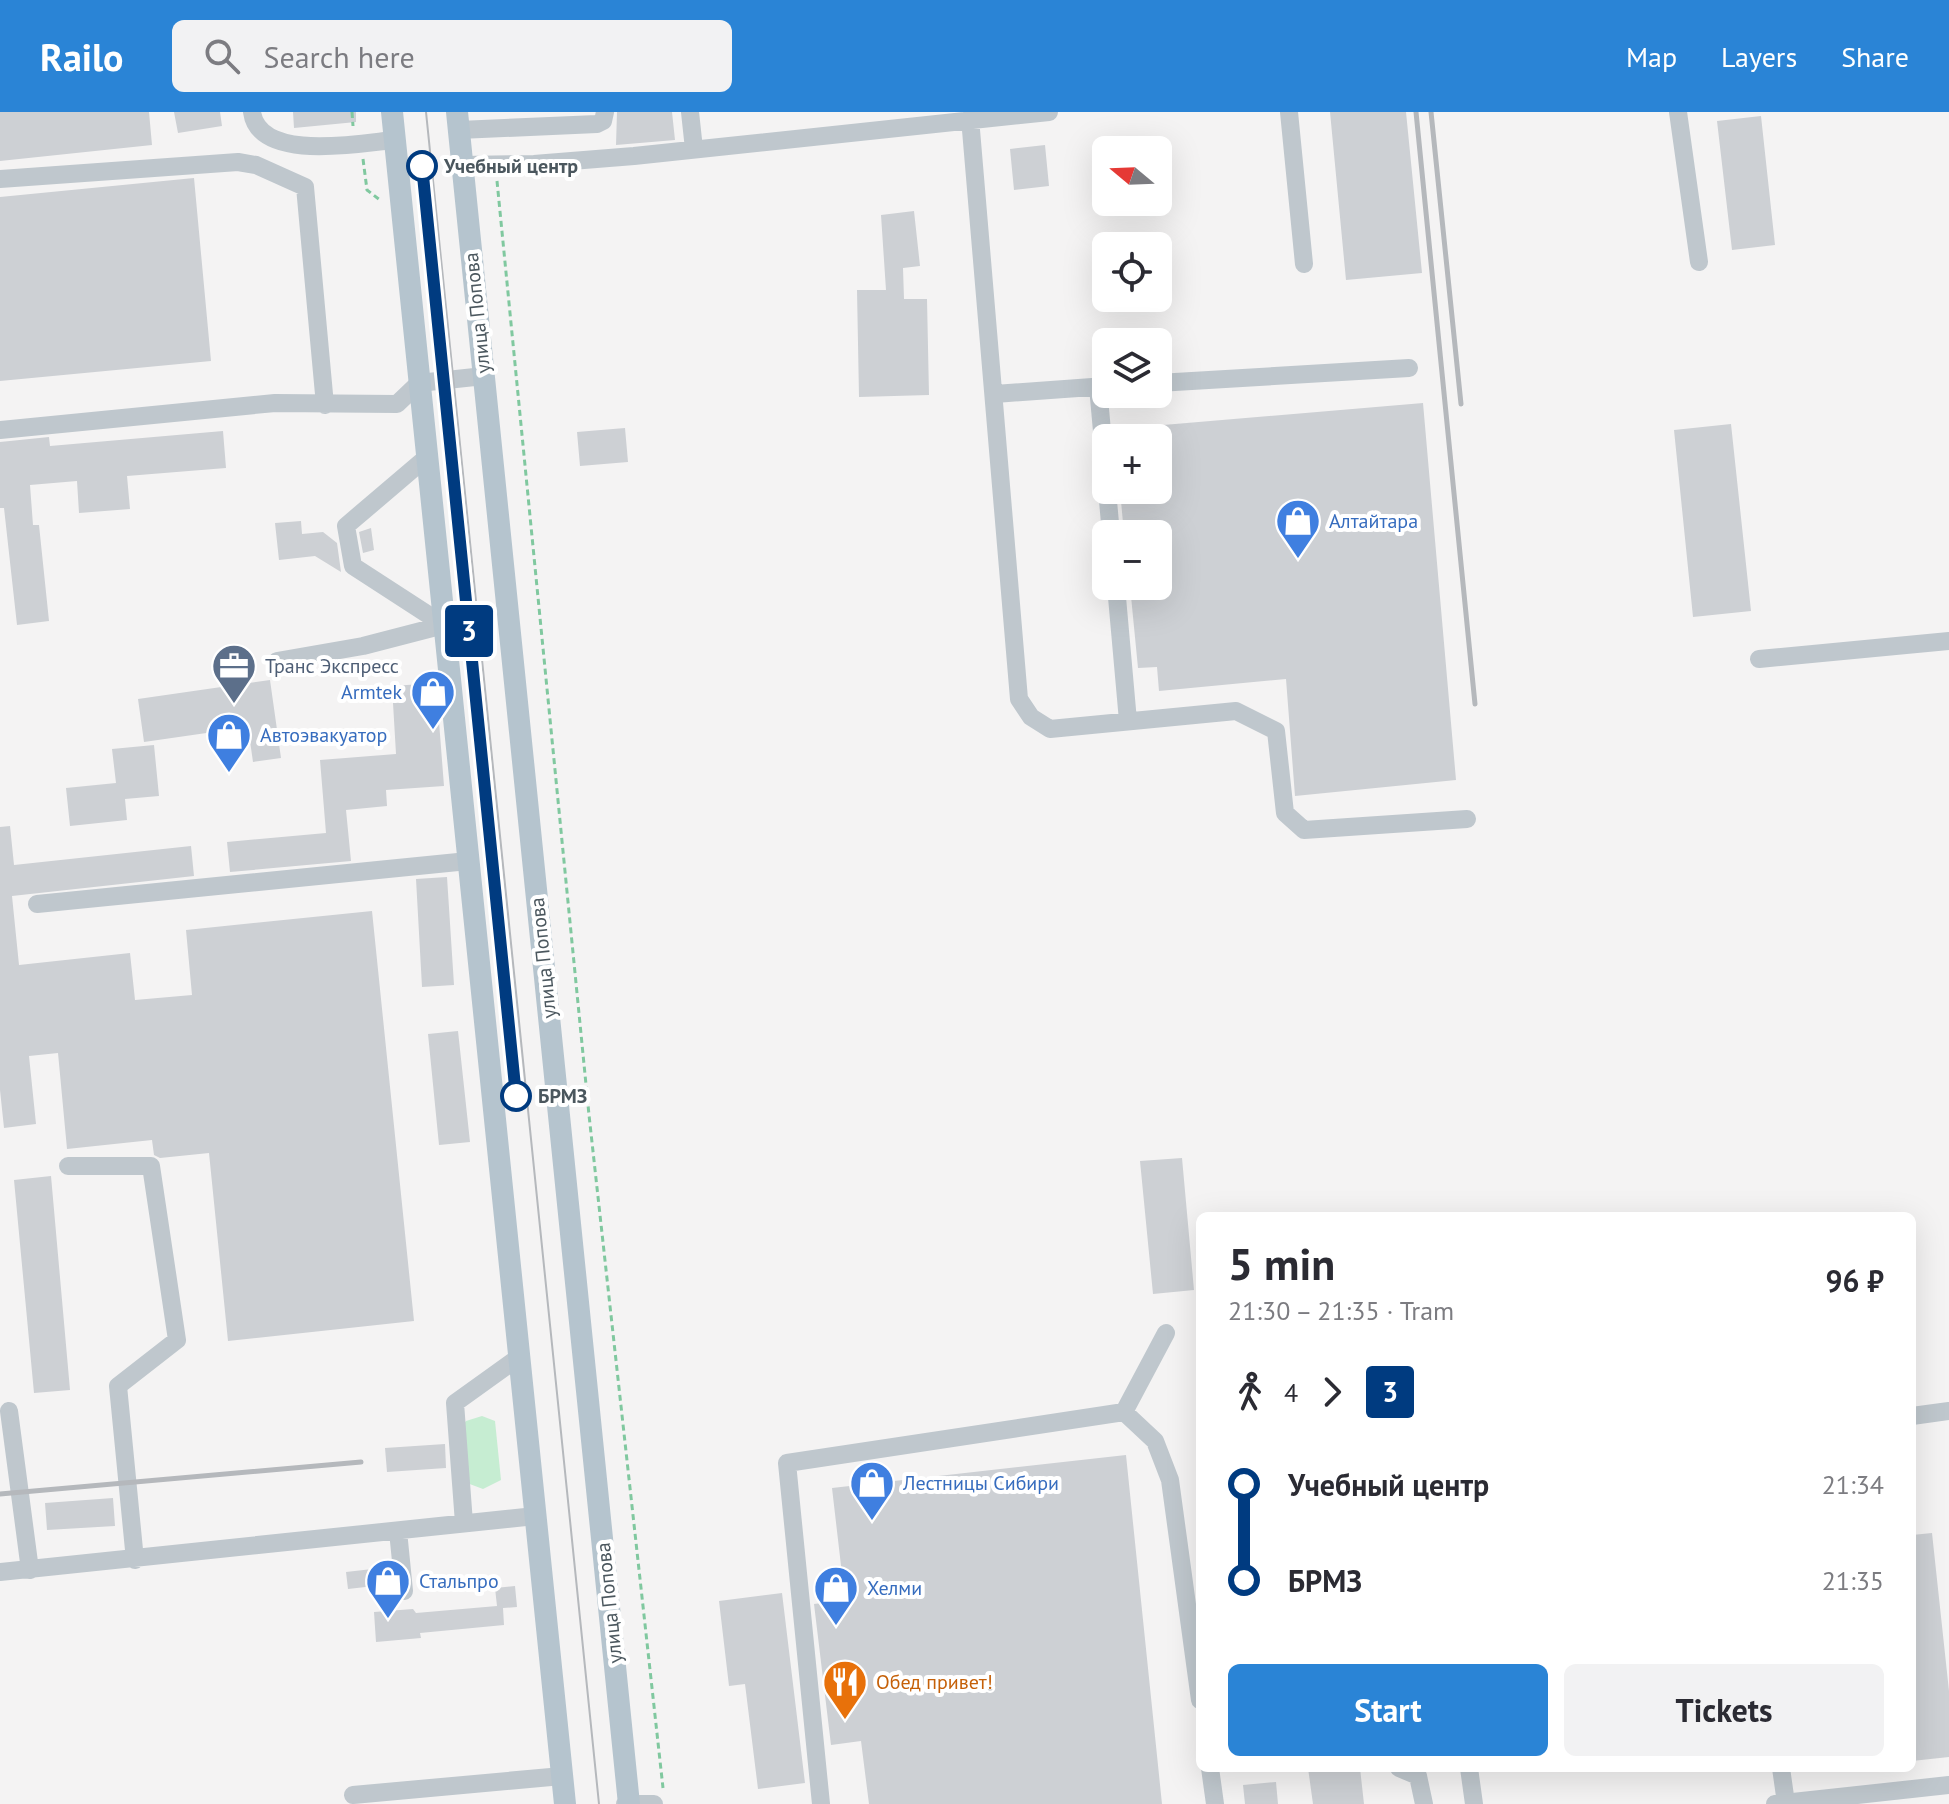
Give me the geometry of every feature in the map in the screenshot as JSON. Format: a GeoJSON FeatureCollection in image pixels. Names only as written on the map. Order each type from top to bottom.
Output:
{"type":"FeatureCollection","features":[{"type":"Feature","properties":{"kind":"main road"},"geometry":{"type":"LineString","coordinates":[[392,112],[565,1804]]}},
{"type":"Feature","properties":{"kind":"main road","name":"улица Попова"},"geometry":{"type":"LineString","coordinates":[[458,121],[627,1804]]}},
{"type":"Feature","properties":{"kind":"street"},"geometry":{"type":"LineString","coordinates":[[252,112],[253,118],[267,132],[296,145],[317,148],[394,140]]}},
{"type":"Feature","properties":{"kind":"street"},"geometry":{"type":"LineString","coordinates":[[458,121],[597,124],[603,121],[605,112]]}},
{"type":"Feature","properties":{"kind":"street"},"geometry":{"type":"LineString","coordinates":[[690,112],[694,149]]}},
{"type":"Feature","properties":{"kind":"street"},"geometry":{"type":"LineString","coordinates":[[462,165],[534,164],[1049,112]]}},
{"type":"Feature","properties":{"kind":"street"},"geometry":{"type":"LineString","coordinates":[[1289,112],[1304,264]]}},
{"type":"Feature","properties":{"kind":"street"},"geometry":{"type":"LineString","coordinates":[[1678,112],[1699,262]]}},
{"type":"Feature","properties":{"kind":"street"},"geometry":{"type":"LineString","coordinates":[[970,118],[1019,699],[1031,717],[1050,729],[1236,711],[1276,731],[1285,813],[1304,830],[1467,819]]}},
{"type":"Feature","properties":{"kind":"street"},"geometry":{"type":"LineString","coordinates":[[0,179],[238,162],[256,165],[305,187],[325,405]]}},
{"type":"Feature","properties":{"kind":"street"},"geometry":{"type":"LineString","coordinates":[[1172,382],[1409,368]]}},
{"type":"Feature","properties":{"kind":"street"},"geometry":{"type":"LineString","coordinates":[[0,430],[275,403],[397,404],[419,383],[484,376]]}},
{"type":"Feature","properties":{"kind":"street"},"geometry":{"type":"LineString","coordinates":[[995,394],[1092,388]]}},
{"type":"Feature","properties":{"kind":"street"},"geometry":{"type":"LineString","coordinates":[[427,457],[346,526],[353,566],[444,625]]}},
{"type":"Feature","properties":{"kind":"street"},"geometry":{"type":"LineString","coordinates":[[1117,600],[1128,721]]}},
{"type":"Feature","properties":{"kind":"street"},"geometry":{"type":"LineString","coordinates":[[277,661],[363,646],[444,625]]}},
{"type":"Feature","properties":{"kind":"street"},"geometry":{"type":"LineString","coordinates":[[1759,659],[1949,641]]}},
{"type":"Feature","properties":{"kind":"street"},"geometry":{"type":"LineString","coordinates":[[37,904],[468,861]]}},
{"type":"Feature","properties":{"kind":"street"},"geometry":{"type":"LineString","coordinates":[[68,1166],[151,1166],[177,1340],[118,1386],[135,1560]]}},
{"type":"Feature","properties":{"kind":"street"},"geometry":{"type":"LineString","coordinates":[[1124,1412],[1166,1333]]}},
{"type":"Feature","properties":{"kind":"street"},"geometry":{"type":"LineString","coordinates":[[464,1523],[455,1403],[519,1357]]}},
{"type":"Feature","properties":{"kind":"street"},"geometry":{"type":"LineString","coordinates":[[9,1411],[30,1570]]}},
{"type":"Feature","properties":{"kind":"street"},"geometry":{"type":"LineString","coordinates":[[1916,1415],[1949,1411]]}},
{"type":"Feature","properties":{"kind":"street"},"geometry":{"type":"LineString","coordinates":[[1124,1412],[1155,1441],[1170,1480],[1196,1671]]}},
{"type":"Feature","properties":{"kind":"street"},"geometry":{"type":"LineString","coordinates":[[821,1804],[787,1463],[1124,1412]]}},
{"type":"Feature","properties":{"kind":"street"},"geometry":{"type":"LineString","coordinates":[[0,1572],[535,1516]]}},
{"type":"Feature","properties":{"kind":"street"},"geometry":{"type":"LineString","coordinates":[[398,1531],[404,1591]]}},
{"type":"Feature","properties":{"kind":"street"},"geometry":{"type":"LineString","coordinates":[[1211,1772],[1215,1804]]}},
{"type":"Feature","properties":{"kind":"street"},"geometry":{"type":"LineString","coordinates":[[1408,1772],[1418,1776],[1424,1804]]}},
{"type":"Feature","properties":{"kind":"street"},"geometry":{"type":"LineString","coordinates":[[1470,1772],[1474,1804]]}},
{"type":"Feature","properties":{"kind":"street"},"geometry":{"type":"LineString","coordinates":[[1782,1772],[1786,1803]]}},
{"type":"Feature","properties":{"kind":"street"},"geometry":{"type":"LineString","coordinates":[[353,1795],[562,1776]]}},
{"type":"Feature","properties":{"kind":"street"},"geometry":{"type":"LineString","coordinates":[[1775,1804],[1949,1785]]}},
{"type":"Feature","properties":{"kind":"street"},"geometry":{"type":"LineString","coordinates":[[627,1804],[658,1797]]}},
{"type":"Feature","properties":{"kind":"path"},"geometry":{"type":"LineString","coordinates":[[352,112],[353,125],[361,143],[367,190],[374,193],[383,205]]}},
{"type":"Feature","properties":{"kind":"path"},"geometry":{"type":"LineString","coordinates":[[499,194],[658,1797]]}},
{"type":"Feature","properties":{"kind":"green space"},"geometry":{"type":"Polygon","coordinates":[[[482,1416],[495,1421],[501,1480],[483,1489],[467,1483],[461,1428],[466,1421],[482,1416]]]}},
{"type":"Feature","properties":{"kind":"building"},"geometry":{"type":"Polygon","coordinates":[[[0,112],[149,112],[152,145],[0,161],[0,112]]]}},
{"type":"Feature","properties":{"kind":"building"},"geometry":{"type":"Polygon","coordinates":[[[174,112],[220,112],[222,126],[178,133],[174,112]]]}},
{"type":"Feature","properties":{"kind":"building"},"geometry":{"type":"Polygon","coordinates":[[[293,112],[356,112],[356,122],[294,128],[293,112]]]}},
{"type":"Feature","properties":{"kind":"building"},"geometry":{"type":"Polygon","coordinates":[[[617,112],[672,112],[675,140],[616,145],[617,112]]]}},
{"type":"Feature","properties":{"kind":"building"},"geometry":{"type":"Polygon","coordinates":[[[1330,112],[1406,112],[1422,273],[1346,280],[1330,112]]]}},
{"type":"Feature","properties":{"kind":"building"},"geometry":{"type":"Polygon","coordinates":[[[1761,116],[1775,245],[1732,250],[1717,121],[1761,116]]]}},
{"type":"Feature","properties":{"kind":"building"},"geometry":{"type":"Polygon","coordinates":[[[1045,145],[1049,186],[1014,190],[1010,149],[1045,145]]]}},
{"type":"Feature","properties":{"kind":"building"},"geometry":{"type":"Polygon","coordinates":[[[194,178],[211,361],[0,381],[0,197],[194,178]]]}},
{"type":"Feature","properties":{"kind":"building"},"geometry":{"type":"Polygon","coordinates":[[[914,211],[920,266],[903,268],[904,299],[927,299],[929,395],[859,397],[857,290],[886,290],[881,215],[914,211]]]}},
{"type":"Feature","properties":{"kind":"building","name":"Алтайтара"},"geometry":{"type":"Polygon","coordinates":[[[1423,403],[1456,780],[1295,796],[1286,679],[1159,691],[1157,667],[1138,668],[1131,600],[1172,600],[1172,520],[1123,520],[1121,504],[1172,504],[1172,424],[1423,403]]]}},
{"type":"Feature","properties":{"kind":"building"},"geometry":{"type":"Polygon","coordinates":[[[1731,424],[1751,611],[1693,617],[1674,430],[1731,424]]]}},
{"type":"Feature","properties":{"kind":"building"},"geometry":{"type":"Polygon","coordinates":[[[625,428],[628,462],[580,466],[577,432],[625,428]]]}},
{"type":"Feature","properties":{"kind":"building"},"geometry":{"type":"Polygon","coordinates":[[[223,431],[226,468],[127,476],[130,509],[79,513],[77,481],[30,485],[33,525],[39,525],[49,621],[17,625],[4,508],[0,508],[0,442],[49,437],[50,446],[223,431]]]}},
{"type":"Feature","properties":{"kind":"building"},"geometry":{"type":"Polygon","coordinates":[[[301,521],[302,534],[323,532],[337,543],[341,572],[315,556],[279,560],[275,523],[301,521]]]}},
{"type":"Feature","properties":{"kind":"building"},"geometry":{"type":"Polygon","coordinates":[[[371,528],[374,550],[363,553],[359,532],[371,528]]]}},
{"type":"Feature","properties":{"kind":"building"},"geometry":{"type":"Polygon","coordinates":[[[270,680],[281,758],[253,762],[248,727],[144,742],[138,699],[270,680]]]}},
{"type":"Feature","properties":{"kind":"building"},"geometry":{"type":"Polygon","coordinates":[[[436,683],[444,786],[386,790],[387,806],[346,810],[351,861],[230,872],[227,842],[326,833],[320,760],[396,754],[392,686],[436,683]]]}},
{"type":"Feature","properties":{"kind":"building"},"geometry":{"type":"Polygon","coordinates":[[[154,745],[159,796],[125,799],[127,820],[70,826],[66,788],[116,783],[112,749],[154,745]]]}},
{"type":"Feature","properties":{"kind":"building"},"geometry":{"type":"Polygon","coordinates":[[[10,826],[14,865],[191,846],[194,876],[12,896],[19,965],[130,953],[135,1000],[192,995],[186,930],[372,911],[414,1321],[228,1341],[209,1153],[160,1158],[154,1155],[152,1140],[67,1149],[58,1053],[29,1056],[36,1124],[4,1128],[0,1090],[0,827],[10,826]]]}},
{"type":"Feature","properties":{"kind":"building"},"geometry":{"type":"Polygon","coordinates":[[[447,877],[454,985],[422,987],[416,879],[447,877]]]}},
{"type":"Feature","properties":{"kind":"building"},"geometry":{"type":"Polygon","coordinates":[[[458,1031],[470,1142],[439,1145],[428,1034],[458,1031]]]}},
{"type":"Feature","properties":{"kind":"building"},"geometry":{"type":"Polygon","coordinates":[[[1182,1158],[1194,1290],[1153,1294],[1140,1161],[1182,1158]]]}},
{"type":"Feature","properties":{"kind":"building"},"geometry":{"type":"Polygon","coordinates":[[[51,1176],[70,1390],[34,1393],[14,1180],[51,1176]]]}},
{"type":"Feature","properties":{"kind":"building"},"geometry":{"type":"Polygon","coordinates":[[[445,1444],[446,1468],[387,1472],[385,1448],[445,1444]]]}},
{"type":"Feature","properties":{"kind":"building"},"geometry":{"type":"Polygon","coordinates":[[[1126,1455],[1162,1804],[869,1804],[861,1741],[831,1745],[814,1604],[845,1600],[832,1488],[1126,1455]]]}},
{"type":"Feature","properties":{"kind":"building"},"geometry":{"type":"Polygon","coordinates":[[[113,1498],[115,1526],[47,1530],[45,1503],[113,1498]]]}},
{"type":"Feature","properties":{"kind":"building"},"geometry":{"type":"Polygon","coordinates":[[[1932,1533],[1949,1691],[1949,1757],[1916,1761],[1916,1535],[1932,1533]]]}},
{"type":"Feature","properties":{"kind":"building"},"geometry":{"type":"Polygon","coordinates":[[[381,1568],[383,1585],[348,1589],[346,1572],[381,1568]]]}},
{"type":"Feature","properties":{"kind":"building"},"geometry":{"type":"Polygon","coordinates":[[[515,1586],[517,1607],[503,1608],[504,1625],[420,1633],[421,1638],[376,1642],[374,1612],[413,1609],[416,1613],[497,1606],[495,1588],[515,1586]]]}},
{"type":"Feature","properties":{"kind":"building"},"geometry":{"type":"Polygon","coordinates":[[[782,1593],[805,1783],[758,1789],[745,1684],[729,1686],[719,1601],[782,1593]]]}},
{"type":"Feature","properties":{"kind":"building"},"geometry":{"type":"Polygon","coordinates":[[[1309,1772],[1360,1772],[1364,1804],[1313,1804],[1309,1772]]]}},
{"type":"Feature","properties":{"kind":"building"},"geometry":{"type":"Polygon","coordinates":[[[1276,1782],[1278,1804],[1245,1804],[1243,1785],[1276,1782]]]}},
{"type":"Feature","properties":{"kind":"tram line"},"geometry":{"type":"LineString","coordinates":[[426,112],[599,1804]]}},
{"type":"Feature","properties":{"kind":"tram line","name":"3"},"geometry":{"type":"LineString","coordinates":[[422,166],[516,1096]]}},
{"type":"Feature","properties":{"kind":"railway"},"geometry":{"type":"LineString","coordinates":[[1416,112],[1475,704]]}},
{"type":"Feature","properties":{"kind":"railway"},"geometry":{"type":"LineString","coordinates":[[1431,112],[1461,404]]}},
{"type":"Feature","properties":{"kind":"railway"},"geometry":{"type":"LineString","coordinates":[[0,1494],[361,1462]]}},
{"type":"Feature","properties":{"kind":"place","name":"Учебный центр"},"geometry":{"type":"Point","coordinates":[422,166]}},
{"type":"Feature","properties":{"kind":"place","name":"Алтайтара"},"geometry":{"type":"Point","coordinates":[1298,560]}},
{"type":"Feature","properties":{"kind":"place","name":"Транс Экспресс"},"geometry":{"type":"Point","coordinates":[234,705]}},
{"type":"Feature","properties":{"kind":"place","name":"Armtek"},"geometry":{"type":"Point","coordinates":[433,731]}},
{"type":"Feature","properties":{"kind":"place","name":"Автоэвакуатор"},"geometry":{"type":"Point","coordinates":[229,774]}},
{"type":"Feature","properties":{"kind":"place","name":"БРМЗ"},"geometry":{"type":"Point","coordinates":[516,1096]}},
{"type":"Feature","properties":{"kind":"place","name":"Лестницы Сибири"},"geometry":{"type":"Point","coordinates":[872,1522]}},
{"type":"Feature","properties":{"kind":"place","name":"Стальпро"},"geometry":{"type":"Point","coordinates":[388,1620]}},
{"type":"Feature","properties":{"kind":"place","name":"Хелми"},"geometry":{"type":"Point","coordinates":[836,1627]}},
{"type":"Feature","properties":{"kind":"place","name":"Обед привет!"},"geometry":{"type":"Point","coordinates":[845,1721]}}]}
